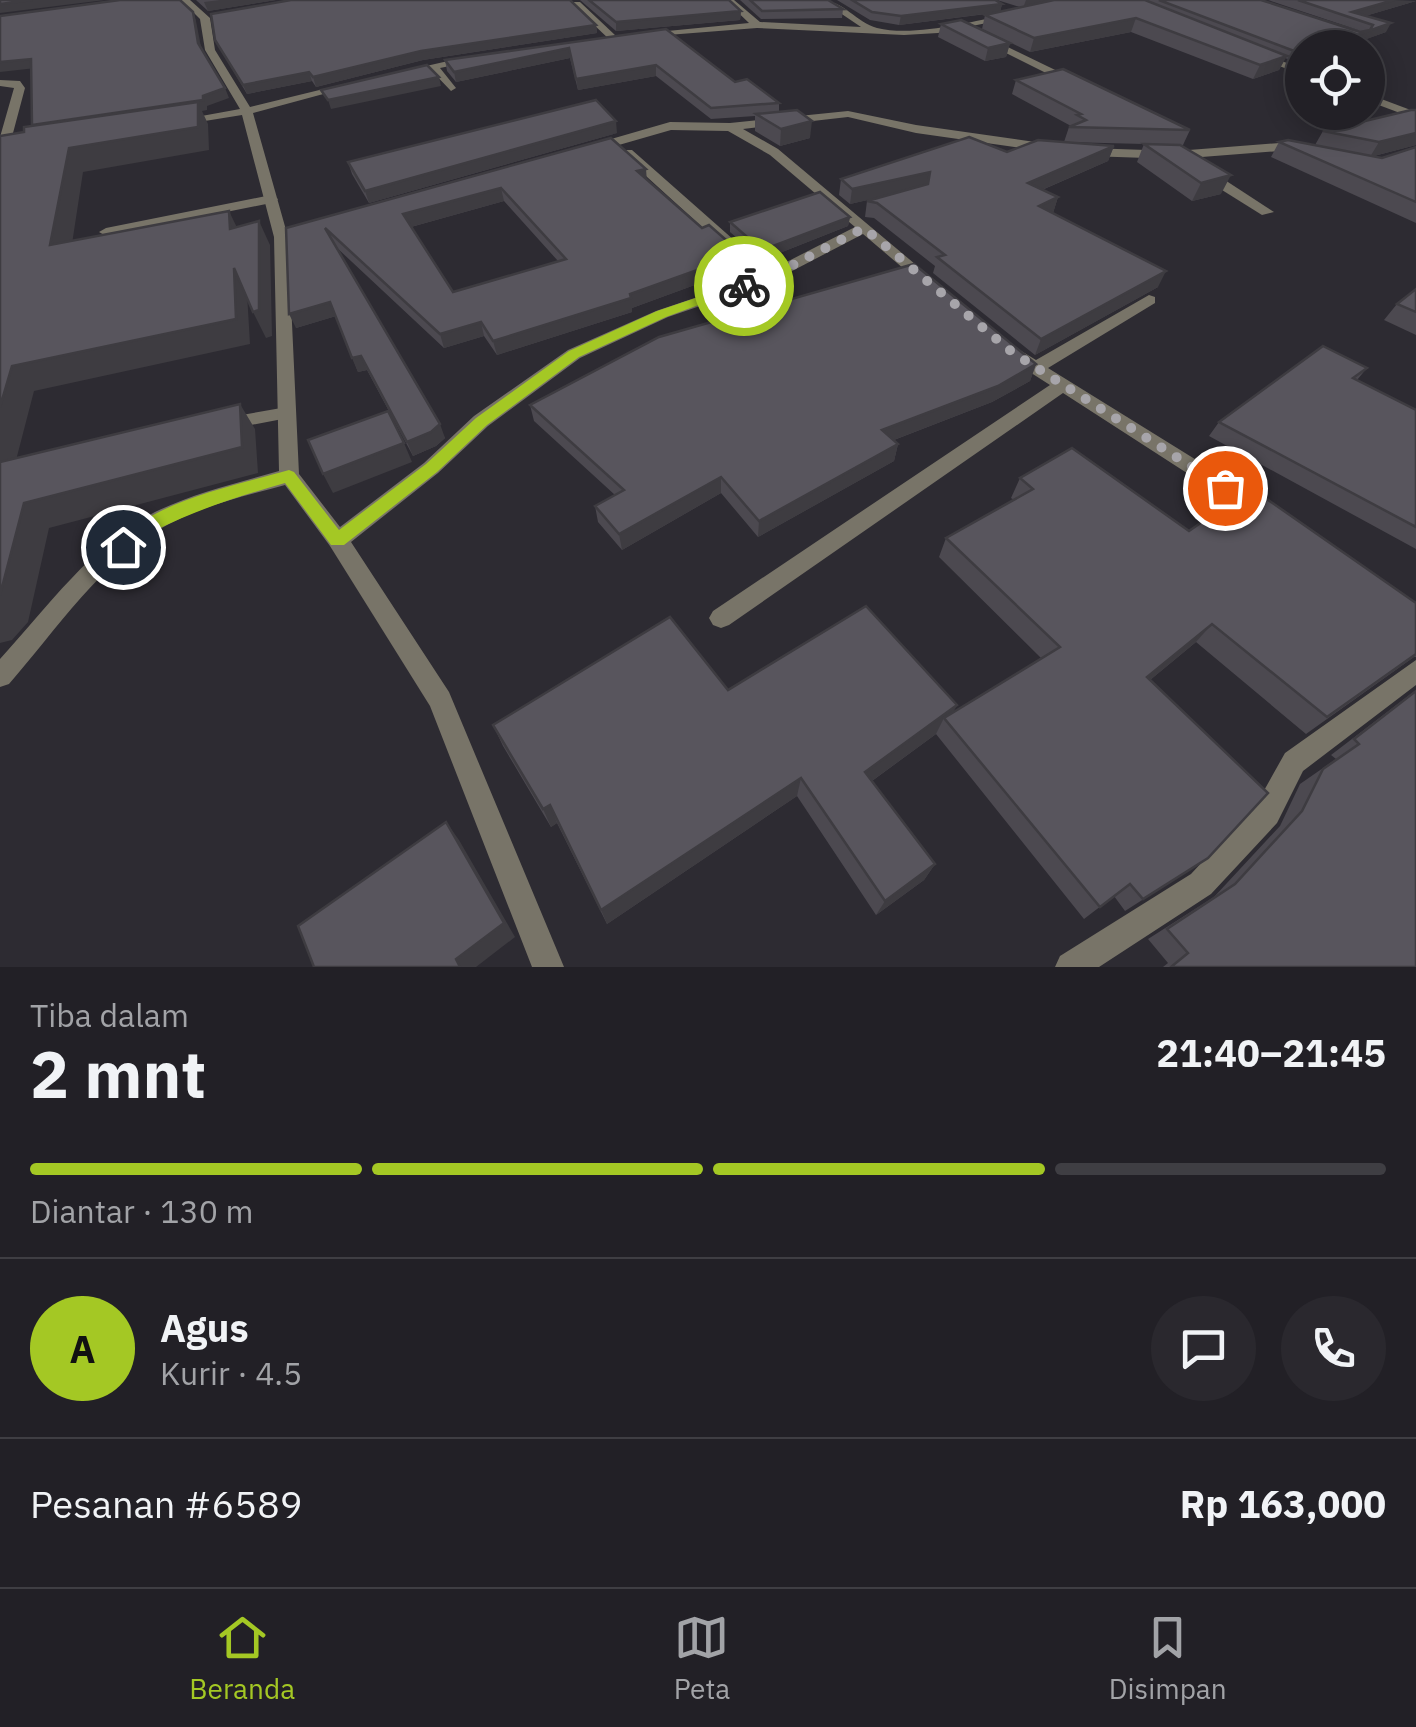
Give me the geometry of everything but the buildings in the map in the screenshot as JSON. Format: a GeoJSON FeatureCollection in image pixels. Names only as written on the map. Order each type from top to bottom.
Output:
{"type":"FeatureCollection","features":[{"type":"Feature","properties":{"kind":"street"},"geometry":{"type":"LineString","coordinates":[[185,0],[205,18],[210,50],[247,111],[282,237],[289,476],[338,540],[440,700],[548,967]]}},
{"type":"Feature","properties":{"kind":"street"},"geometry":{"type":"LineString","coordinates":[[728,0],[757,24]]}},
{"type":"Feature","properties":{"kind":"street"},"geometry":{"type":"LineString","coordinates":[[824,0],[873,30]]}},
{"type":"Feature","properties":{"kind":"street"},"geometry":{"type":"LineString","coordinates":[[577,4],[608,38],[757,24],[904,32],[1020,15],[1005,8]]}},
{"type":"Feature","properties":{"kind":"street"},"geometry":{"type":"LineString","coordinates":[[205,18],[224,16]]}},
{"type":"Feature","properties":{"kind":"street"},"geometry":{"type":"LineString","coordinates":[[960,26],[1096,94]]}},
{"type":"Feature","properties":{"kind":"street"},"geometry":{"type":"LineString","coordinates":[[1252,52],[1285,65]]}},
{"type":"Feature","properties":{"kind":"street"},"geometry":{"type":"LineString","coordinates":[[388,76],[481,57]]}},
{"type":"Feature","properties":{"kind":"street"},"geometry":{"type":"LineString","coordinates":[[433,66],[451,88]]}},
{"type":"Feature","properties":{"kind":"street"},"geometry":{"type":"LineString","coordinates":[[0,84],[16,84],[20,88],[2,148],[22,145]]}},
{"type":"Feature","properties":{"kind":"street"},"geometry":{"type":"LineString","coordinates":[[172,122],[247,111],[353,85]]}},
{"type":"Feature","properties":{"kind":"street"},"geometry":{"type":"LineString","coordinates":[[1385,104],[1416,116]]}},
{"type":"Feature","properties":{"kind":"street"},"geometry":{"type":"LineString","coordinates":[[576,153],[670,126],[730,127],[864,115],[916,129],[1057,149]]}},
{"type":"Feature","properties":{"kind":"street"},"geometry":{"type":"LineString","coordinates":[[730,127],[774,152],[856,210],[864,228],[938,290]]}},
{"type":"Feature","properties":{"kind":"street"},"geometry":{"type":"LineString","coordinates":[[1187,138],[1212,151]]}},
{"type":"Feature","properties":{"kind":"street"},"geometry":{"type":"LineString","coordinates":[[615,142],[768,278]]}},
{"type":"Feature","properties":{"kind":"street"},"geometry":{"type":"LineString","coordinates":[[1076,151],[1176,155],[1280,147],[1318,155]]}},
{"type":"Feature","properties":{"kind":"street"},"geometry":{"type":"LineString","coordinates":[[1176,155],[1267,212]]}},
{"type":"Feature","properties":{"kind":"street"},"geometry":{"type":"LineString","coordinates":[[106,232],[271,199]]}},
{"type":"Feature","properties":{"kind":"street"},"geometry":{"type":"LineString","coordinates":[[338,540],[432,468],[482,421],[574,354],[662,314],[768,278],[864,228]]}},
{"type":"Feature","properties":{"kind":"street"},"geometry":{"type":"LineString","coordinates":[[282,237],[300,232]]}},
{"type":"Feature","properties":{"kind":"street"},"geometry":{"type":"LineString","coordinates":[[1036,368],[1149,300]]}},
{"type":"Feature","properties":{"kind":"street"},"geometry":{"type":"LineString","coordinates":[[997,340],[1272,518]]}},
{"type":"Feature","properties":{"kind":"street"},"geometry":{"type":"LineString","coordinates":[[721,618],[1062,385]]}},
{"type":"Feature","properties":{"kind":"street"},"geometry":{"type":"LineString","coordinates":[[214,426],[287,412]]}},
{"type":"Feature","properties":{"kind":"street"},"geometry":{"type":"LineString","coordinates":[[0,676],[144,528],[203,501],[289,476]]}},
{"type":"Feature","properties":{"kind":"street"},"geometry":{"type":"LineString","coordinates":[[1071,967],[1201,884],[1267,813],[1294,762],[1416,672]]}},
{"type":"Feature","properties":{"kind":"way so far"},"geometry":{"type":"LineString","coordinates":[[744,286],[768,278],[864,228],[1012,352],[1225,488]]}},
{"type":"Feature","properties":{"kind":"route"},"geometry":{"type":"LineString","coordinates":[[123,547],[144,528],[203,501],[289,476],[338,540],[432,468],[482,421],[574,354],[662,314],[744,286]]}}]}
